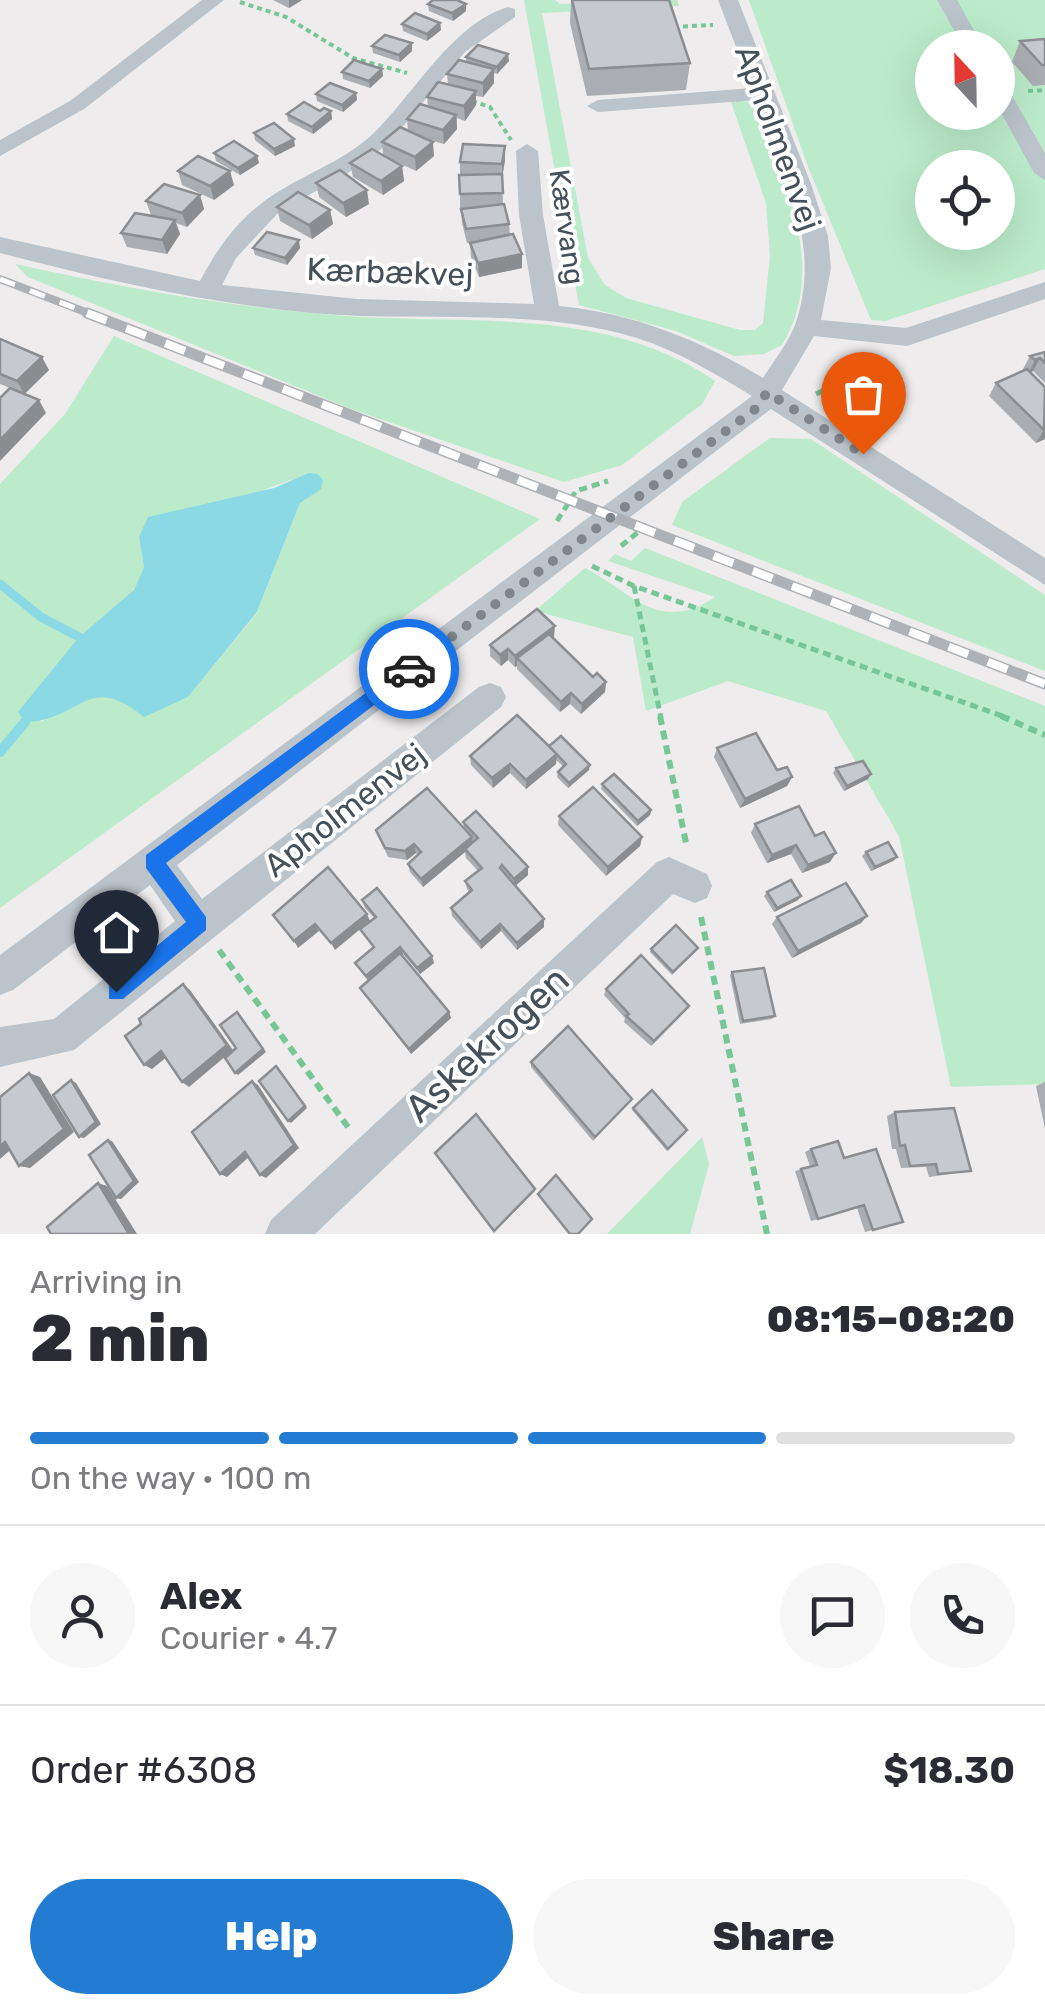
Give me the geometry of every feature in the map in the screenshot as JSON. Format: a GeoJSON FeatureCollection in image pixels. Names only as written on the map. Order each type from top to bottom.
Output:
{"type":"FeatureCollection","features":[{"type":"Feature","properties":{"kind":"street"},"geometry":{"type":"LineString","coordinates":[[0,149],[77,105],[214,0]]}},
{"type":"Feature","properties":{"kind":"street","name":"Apholmenvej"},"geometry":{"type":"LineString","coordinates":[[0,978],[758,407],[778,400],[807,327],[819,268],[816,236],[728,0]]}},
{"type":"Feature","properties":{"kind":"street"},"geometry":{"type":"LineString","coordinates":[[947,0],[964,30]]}},
{"type":"Feature","properties":{"kind":"street"},"geometry":{"type":"LineString","coordinates":[[206,293],[226,254],[245,231],[271,207],[350,162],[381,138],[458,48],[508,13]]}},
{"type":"Feature","properties":{"kind":"street"},"geometry":{"type":"LineString","coordinates":[[598,106],[764,93]]}},
{"type":"Feature","properties":{"kind":"street"},"geometry":{"type":"LineString","coordinates":[[1015,119],[1045,173]]}},
{"type":"Feature","properties":{"kind":"street"},"geometry":{"type":"LineString","coordinates":[[1018,124],[1045,123]]}},
{"type":"Feature","properties":{"kind":"street","name":"Kærvang"},"geometry":{"type":"LineString","coordinates":[[527,151],[529,201],[548,312]]}},
{"type":"Feature","properties":{"kind":"street","name":"Kærbækvej"},"geometry":{"type":"LineString","coordinates":[[0,245],[128,278],[206,293],[354,308],[548,312],[645,332],[706,357],[778,400],[1045,572]]}},
{"type":"Feature","properties":{"kind":"street"},"geometry":{"type":"LineString","coordinates":[[807,327],[907,337],[1045,290]]}},
{"type":"Feature","properties":{"kind":"street","name":"Apholmenvej"},"geometry":{"type":"LineString","coordinates":[[0,1048],[7,1043],[61,1037],[490,697]]}},
{"type":"Feature","properties":{"kind":"street"},"geometry":{"type":"LineString","coordinates":[[153,861],[199,924]]}},
{"type":"Feature","properties":{"kind":"street","name":"Askekrogen"},"geometry":{"type":"LineString","coordinates":[[285,1234],[669,874],[694,886]]}},
{"type":"Feature","properties":{"kind":"path"},"geometry":{"type":"LineString","coordinates":[[232,0],[286,17],[354,58],[428,79],[455,96],[490,107],[503,132],[527,151]]}},
{"type":"Feature","properties":{"kind":"path"},"geometry":{"type":"LineString","coordinates":[[666,28],[737,24]]}},
{"type":"Feature","properties":{"kind":"path"},"geometry":{"type":"LineString","coordinates":[[778,400],[856,375],[910,348],[907,337]]}},
{"type":"Feature","properties":{"kind":"path"},"geometry":{"type":"LineString","coordinates":[[856,375],[863,454]]}},
{"type":"Feature","properties":{"kind":"path"},"geometry":{"type":"LineString","coordinates":[[569,548],[592,566],[634,586],[1028,725],[1045,735]]}},
{"type":"Feature","properties":{"kind":"path"},"geometry":{"type":"LineString","coordinates":[[199,924],[369,1155]]}},
{"type":"Feature","properties":{"kind":"green space"},"geometry":{"type":"Polygon","coordinates":[[[524,0],[555,0],[560,4],[677,0],[679,6],[542,13],[588,258],[605,285],[626,298],[740,330],[755,330],[763,323],[770,256],[766,203],[730,99],[755,103],[788,192],[801,255],[802,286],[795,316],[782,345],[764,354],[734,356],[676,331],[579,305],[524,0]]]}},
{"type":"Feature","properties":{"kind":"green space"},"geometry":{"type":"Polygon","coordinates":[[[749,0],[1045,0],[1045,269],[885,321],[871,320],[807,164],[749,0]]]}},
{"type":"Feature","properties":{"kind":"green space"},"geometry":{"type":"Polygon","coordinates":[[[15,264],[138,289],[262,308],[583,330],[629,340],[673,357],[715,381],[702,404],[622,465],[564,482],[351,409],[28,277],[15,264]]]}},
{"type":"Feature","properties":{"kind":"green space"},"geometry":{"type":"Polygon","coordinates":[[[114,336],[540,519],[0,908],[0,484],[65,414],[114,336]],[[293,479],[139,537],[144,567],[134,590],[110,612],[40,722],[98,695],[188,697],[257,613],[300,503],[293,479]]]}},
{"type":"Feature","properties":{"kind":"green space"},"geometry":{"type":"Polygon","coordinates":[[[770,438],[811,439],[1045,595],[1045,671],[672,525],[682,502],[770,438]]]}},
{"type":"Feature","properties":{"kind":"green space"},"geometry":{"type":"Polygon","coordinates":[[[645,548],[1045,706],[1045,1084],[951,1087],[899,836],[826,711],[728,681],[646,711],[633,637],[535,611],[585,568],[646,606],[661,611],[695,608],[715,597],[608,561],[615,554],[631,561],[645,548]]]}},
{"type":"Feature","properties":{"kind":"green space"},"geometry":{"type":"Polygon","coordinates":[[[702,1137],[709,1164],[690,1234],[607,1234],[702,1137]]]}},
{"type":"Feature","properties":{"kind":"water"},"geometry":{"type":"Polygon","coordinates":[[[309,473],[318,474],[323,480],[321,489],[300,503],[257,612],[188,697],[144,717],[125,704],[96,698],[44,720],[25,722],[18,712],[79,637],[134,590],[144,567],[139,537],[148,517],[274,488],[309,473]]]}},
{"type":"Feature","properties":{"kind":"building"},"geometry":{"type":"Polygon","coordinates":[[[433,0],[466,4],[452,13],[428,4],[433,0]]]}},
{"type":"Feature","properties":{"kind":"building"},"geometry":{"type":"Polygon","coordinates":[[[572,0],[669,0],[690,63],[589,69],[572,0]]]}},
{"type":"Feature","properties":{"kind":"building"},"geometry":{"type":"Polygon","coordinates":[[[415,13],[440,23],[427,34],[402,24],[415,13]]]}},
{"type":"Feature","properties":{"kind":"building"},"geometry":{"type":"Polygon","coordinates":[[[385,35],[412,43],[399,55],[372,46],[385,35]]]}},
{"type":"Feature","properties":{"kind":"building"},"geometry":{"type":"Polygon","coordinates":[[[1045,39],[1045,65],[1042,65],[1020,41],[1045,39]]]}},
{"type":"Feature","properties":{"kind":"building"},"geometry":{"type":"Polygon","coordinates":[[[478,45],[508,54],[497,67],[466,57],[478,45]]]}},
{"type":"Feature","properties":{"kind":"building"},"geometry":{"type":"Polygon","coordinates":[[[354,60],[382,69],[369,81],[342,72],[354,60]]]}},
{"type":"Feature","properties":{"kind":"building"},"geometry":{"type":"Polygon","coordinates":[[[459,60],[494,69],[483,83],[447,74],[459,60]]]}},
{"type":"Feature","properties":{"kind":"building"},"geometry":{"type":"Polygon","coordinates":[[[438,82],[476,91],[464,106],[427,97],[438,82]]]}},
{"type":"Feature","properties":{"kind":"building"},"geometry":{"type":"Polygon","coordinates":[[[330,83],[356,93],[342,105],[316,94],[330,83]]]}},
{"type":"Feature","properties":{"kind":"building"},"geometry":{"type":"Polygon","coordinates":[[[304,102],[320,111],[331,111],[312,127],[287,114],[304,102]]]}},
{"type":"Feature","properties":{"kind":"building"},"geometry":{"type":"Polygon","coordinates":[[[420,104],[456,115],[443,130],[407,119],[420,104]]]}},
{"type":"Feature","properties":{"kind":"building"},"geometry":{"type":"Polygon","coordinates":[[[274,123],[294,139],[274,149],[254,133],[274,123]]]}},
{"type":"Feature","properties":{"kind":"building"},"geometry":{"type":"Polygon","coordinates":[[[400,127],[433,142],[415,157],[382,142],[400,127]]]}},
{"type":"Feature","properties":{"kind":"building"},"geometry":{"type":"Polygon","coordinates":[[[234,141],[257,156],[238,168],[214,153],[234,141]]]}},
{"type":"Feature","properties":{"kind":"building"},"geometry":{"type":"Polygon","coordinates":[[[463,144],[505,146],[502,164],[460,162],[463,144]]]}},
{"type":"Feature","properties":{"kind":"building"},"geometry":{"type":"Polygon","coordinates":[[[372,149],[402,166],[381,181],[350,163],[372,149]]]}},
{"type":"Feature","properties":{"kind":"building"},"geometry":{"type":"Polygon","coordinates":[[[198,156],[230,171],[210,186],[178,171],[198,156]]]}},
{"type":"Feature","properties":{"kind":"building"},"geometry":{"type":"Polygon","coordinates":[[[340,170],[367,190],[343,203],[316,183],[340,170]]]}},
{"type":"Feature","properties":{"kind":"building"},"geometry":{"type":"Polygon","coordinates":[[[502,174],[503,193],[460,194],[459,175],[502,174]]]}},
{"type":"Feature","properties":{"kind":"building"},"geometry":{"type":"Polygon","coordinates":[[[164,184],[200,195],[182,213],[146,201],[164,184]]]}},
{"type":"Feature","properties":{"kind":"building"},"geometry":{"type":"Polygon","coordinates":[[[298,192],[330,210],[309,225],[277,207],[298,192]]]}},
{"type":"Feature","properties":{"kind":"building"},"geometry":{"type":"Polygon","coordinates":[[[504,204],[509,224],[466,229],[461,209],[504,204]]]}},
{"type":"Feature","properties":{"kind":"building"},"geometry":{"type":"Polygon","coordinates":[[[135,213],[175,220],[162,240],[121,233],[135,213]]]}},
{"type":"Feature","properties":{"kind":"building"},"geometry":{"type":"Polygon","coordinates":[[[267,232],[299,240],[285,258],[253,248],[267,232]]]}},
{"type":"Feature","properties":{"kind":"building"},"geometry":{"type":"Polygon","coordinates":[[[513,234],[522,254],[478,263],[470,243],[513,234]]]}},
{"type":"Feature","properties":{"kind":"building"},"geometry":{"type":"Polygon","coordinates":[[[0,339],[42,357],[17,381],[0,374],[0,339]]]}},
{"type":"Feature","properties":{"kind":"building"},"geometry":{"type":"Polygon","coordinates":[[[1045,352],[1045,363],[1030,356],[1045,352]]]}},
{"type":"Feature","properties":{"kind":"building"},"geometry":{"type":"Polygon","coordinates":[[[1027,369],[1045,387],[1044,430],[996,383],[1027,369]]]}},
{"type":"Feature","properties":{"kind":"building"},"geometry":{"type":"Polygon","coordinates":[[[10,388],[39,400],[0,440],[0,398],[10,388]]]}},
{"type":"Feature","properties":{"kind":"building"},"geometry":{"type":"Polygon","coordinates":[[[537,609],[555,626],[515,656],[508,649],[500,655],[490,645],[537,609]]]}},
{"type":"Feature","properties":{"kind":"building"},"geometry":{"type":"Polygon","coordinates":[[[549,634],[593,677],[597,673],[606,682],[582,704],[571,693],[561,702],[517,658],[549,634]]]}},
{"type":"Feature","properties":{"kind":"building"},"geometry":{"type":"Polygon","coordinates":[[[517,715],[557,754],[526,780],[510,764],[492,778],[470,756],[517,715]]]}},
{"type":"Feature","properties":{"kind":"building"},"geometry":{"type":"Polygon","coordinates":[[[756,733],[777,770],[787,767],[792,777],[745,799],[717,748],[756,733]]]}},
{"type":"Feature","properties":{"kind":"building"},"geometry":{"type":"Polygon","coordinates":[[[561,736],[590,765],[569,783],[558,772],[566,764],[549,746],[561,736]]]}},
{"type":"Feature","properties":{"kind":"building"},"geometry":{"type":"Polygon","coordinates":[[[863,761],[871,774],[847,786],[836,768],[863,761]]]}},
{"type":"Feature","properties":{"kind":"building"},"geometry":{"type":"Polygon","coordinates":[[[614,774],[651,810],[638,821],[602,784],[614,774]]]}},
{"type":"Feature","properties":{"kind":"building"},"geometry":{"type":"Polygon","coordinates":[[[593,787],[642,837],[608,867],[559,816],[593,787]]]}},
{"type":"Feature","properties":{"kind":"building"},"geometry":{"type":"Polygon","coordinates":[[[427,788],[472,837],[421,879],[408,864],[421,852],[414,844],[405,851],[385,848],[376,830],[427,788]]]}},
{"type":"Feature","properties":{"kind":"building"},"geometry":{"type":"Polygon","coordinates":[[[799,806],[815,836],[824,832],[836,853],[808,865],[796,845],[772,855],[755,824],[799,806]]]}},
{"type":"Feature","properties":{"kind":"building"},"geometry":{"type":"Polygon","coordinates":[[[476,811],[528,867],[514,879],[502,865],[500,868],[544,919],[517,943],[500,924],[480,942],[451,908],[472,890],[465,881],[482,868],[465,849],[478,838],[463,822],[476,811]]]}},
{"type":"Feature","properties":{"kind":"building"},"geometry":{"type":"Polygon","coordinates":[[[888,842],[897,857],[875,867],[866,852],[888,842]]]}},
{"type":"Feature","properties":{"kind":"building"},"geometry":{"type":"Polygon","coordinates":[[[328,867],[367,914],[331,943],[315,924],[294,941],[273,915],[328,867]]]}},
{"type":"Feature","properties":{"kind":"building"},"geometry":{"type":"Polygon","coordinates":[[[791,880],[801,896],[777,908],[767,892],[791,880]]]}},
{"type":"Feature","properties":{"kind":"building"},"geometry":{"type":"Polygon","coordinates":[[[846,883],[867,916],[798,951],[777,917],[846,883]]]}},
{"type":"Feature","properties":{"kind":"building"},"geometry":{"type":"Polygon","coordinates":[[[377,888],[432,956],[417,968],[400,947],[366,976],[355,963],[374,947],[360,929],[376,917],[362,900],[377,888]]]}},
{"type":"Feature","properties":{"kind":"building"},"geometry":{"type":"Polygon","coordinates":[[[676,925],[698,948],[673,972],[651,949],[676,925]]]}},
{"type":"Feature","properties":{"kind":"building"},"geometry":{"type":"Polygon","coordinates":[[[400,953],[449,1012],[409,1049],[360,988],[400,953]]]}},
{"type":"Feature","properties":{"kind":"building"},"geometry":{"type":"Polygon","coordinates":[[[641,955],[689,1006],[654,1041],[626,1016],[629,1014],[606,989],[641,955]]]}},
{"type":"Feature","properties":{"kind":"building"},"geometry":{"type":"Polygon","coordinates":[[[764,968],[775,1016],[743,1021],[732,972],[764,968]]]}},
{"type":"Feature","properties":{"kind":"building"},"geometry":{"type":"Polygon","coordinates":[[[183,984],[227,1045],[182,1082],[161,1051],[144,1065],[125,1036],[141,1024],[139,1019],[183,984]]]}},
{"type":"Feature","properties":{"kind":"building"},"geometry":{"type":"Polygon","coordinates":[[[237,1012],[263,1049],[235,1073],[225,1058],[236,1048],[220,1025],[237,1012]]]}},
{"type":"Feature","properties":{"kind":"building"},"geometry":{"type":"Polygon","coordinates":[[[568,1026],[632,1099],[595,1137],[531,1062],[568,1026]]]}},
{"type":"Feature","properties":{"kind":"building"},"geometry":{"type":"Polygon","coordinates":[[[276,1066],[305,1106],[288,1121],[259,1081],[276,1066]]]}},
{"type":"Feature","properties":{"kind":"building"},"geometry":{"type":"Polygon","coordinates":[[[29,1073],[64,1129],[19,1166],[5,1142],[0,1146],[0,1097],[29,1073]]]}},
{"type":"Feature","properties":{"kind":"building"},"geometry":{"type":"Polygon","coordinates":[[[71,1080],[96,1122],[79,1137],[53,1095],[71,1080]]]}},
{"type":"Feature","properties":{"kind":"building"},"geometry":{"type":"Polygon","coordinates":[[[252,1081],[294,1145],[260,1175],[245,1152],[220,1174],[192,1132],[252,1081]]]}},
{"type":"Feature","properties":{"kind":"building"},"geometry":{"type":"Polygon","coordinates":[[[652,1090],[687,1130],[668,1149],[633,1108],[652,1090]]]}},
{"type":"Feature","properties":{"kind":"building"},"geometry":{"type":"Polygon","coordinates":[[[954,1108],[971,1171],[938,1174],[936,1164],[910,1166],[905,1145],[900,1146],[895,1112],[954,1108]]]}},
{"type":"Feature","properties":{"kind":"building"},"geometry":{"type":"Polygon","coordinates":[[[476,1114],[535,1189],[494,1231],[435,1153],[476,1114]]]}},
{"type":"Feature","properties":{"kind":"building"},"geometry":{"type":"Polygon","coordinates":[[[108,1140],[134,1181],[116,1198],[89,1155],[108,1140]]]}},
{"type":"Feature","properties":{"kind":"building"},"geometry":{"type":"Polygon","coordinates":[[[838,1141],[844,1158],[876,1149],[903,1222],[873,1230],[864,1205],[818,1219],[801,1169],[817,1165],[811,1149],[838,1141]]]}},
{"type":"Feature","properties":{"kind":"building"},"geometry":{"type":"Polygon","coordinates":[[[556,1175],[592,1219],[578,1234],[570,1234],[538,1194],[556,1175]]]}},
{"type":"Feature","properties":{"kind":"building"},"geometry":{"type":"Polygon","coordinates":[[[98,1183],[129,1234],[51,1234],[47,1227],[98,1183]]]}},
{"type":"Feature","properties":{"kind":"waterway"},"geometry":{"type":"LineString","coordinates":[[0,584],[41,617],[79,637]]}},
{"type":"Feature","properties":{"kind":"waterway"},"geometry":{"type":"LineString","coordinates":[[0,752],[25,722]]}},
{"type":"Feature","properties":{"kind":"railway"},"geometry":{"type":"LineString","coordinates":[[0,279],[93,315]]}},
{"type":"Feature","properties":{"kind":"railway"},"geometry":{"type":"LineString","coordinates":[[87,313],[1045,684]]}},
{"type":"Feature","properties":{"kind":"way so far"},"geometry":{"type":"LineString","coordinates":[[409,669],[758,407],[767,392],[863,454]]}},
{"type":"Feature","properties":{"kind":"route"},"geometry":{"type":"LineString","coordinates":[[116,992],[199,924],[153,861],[409,669]]}}]}
